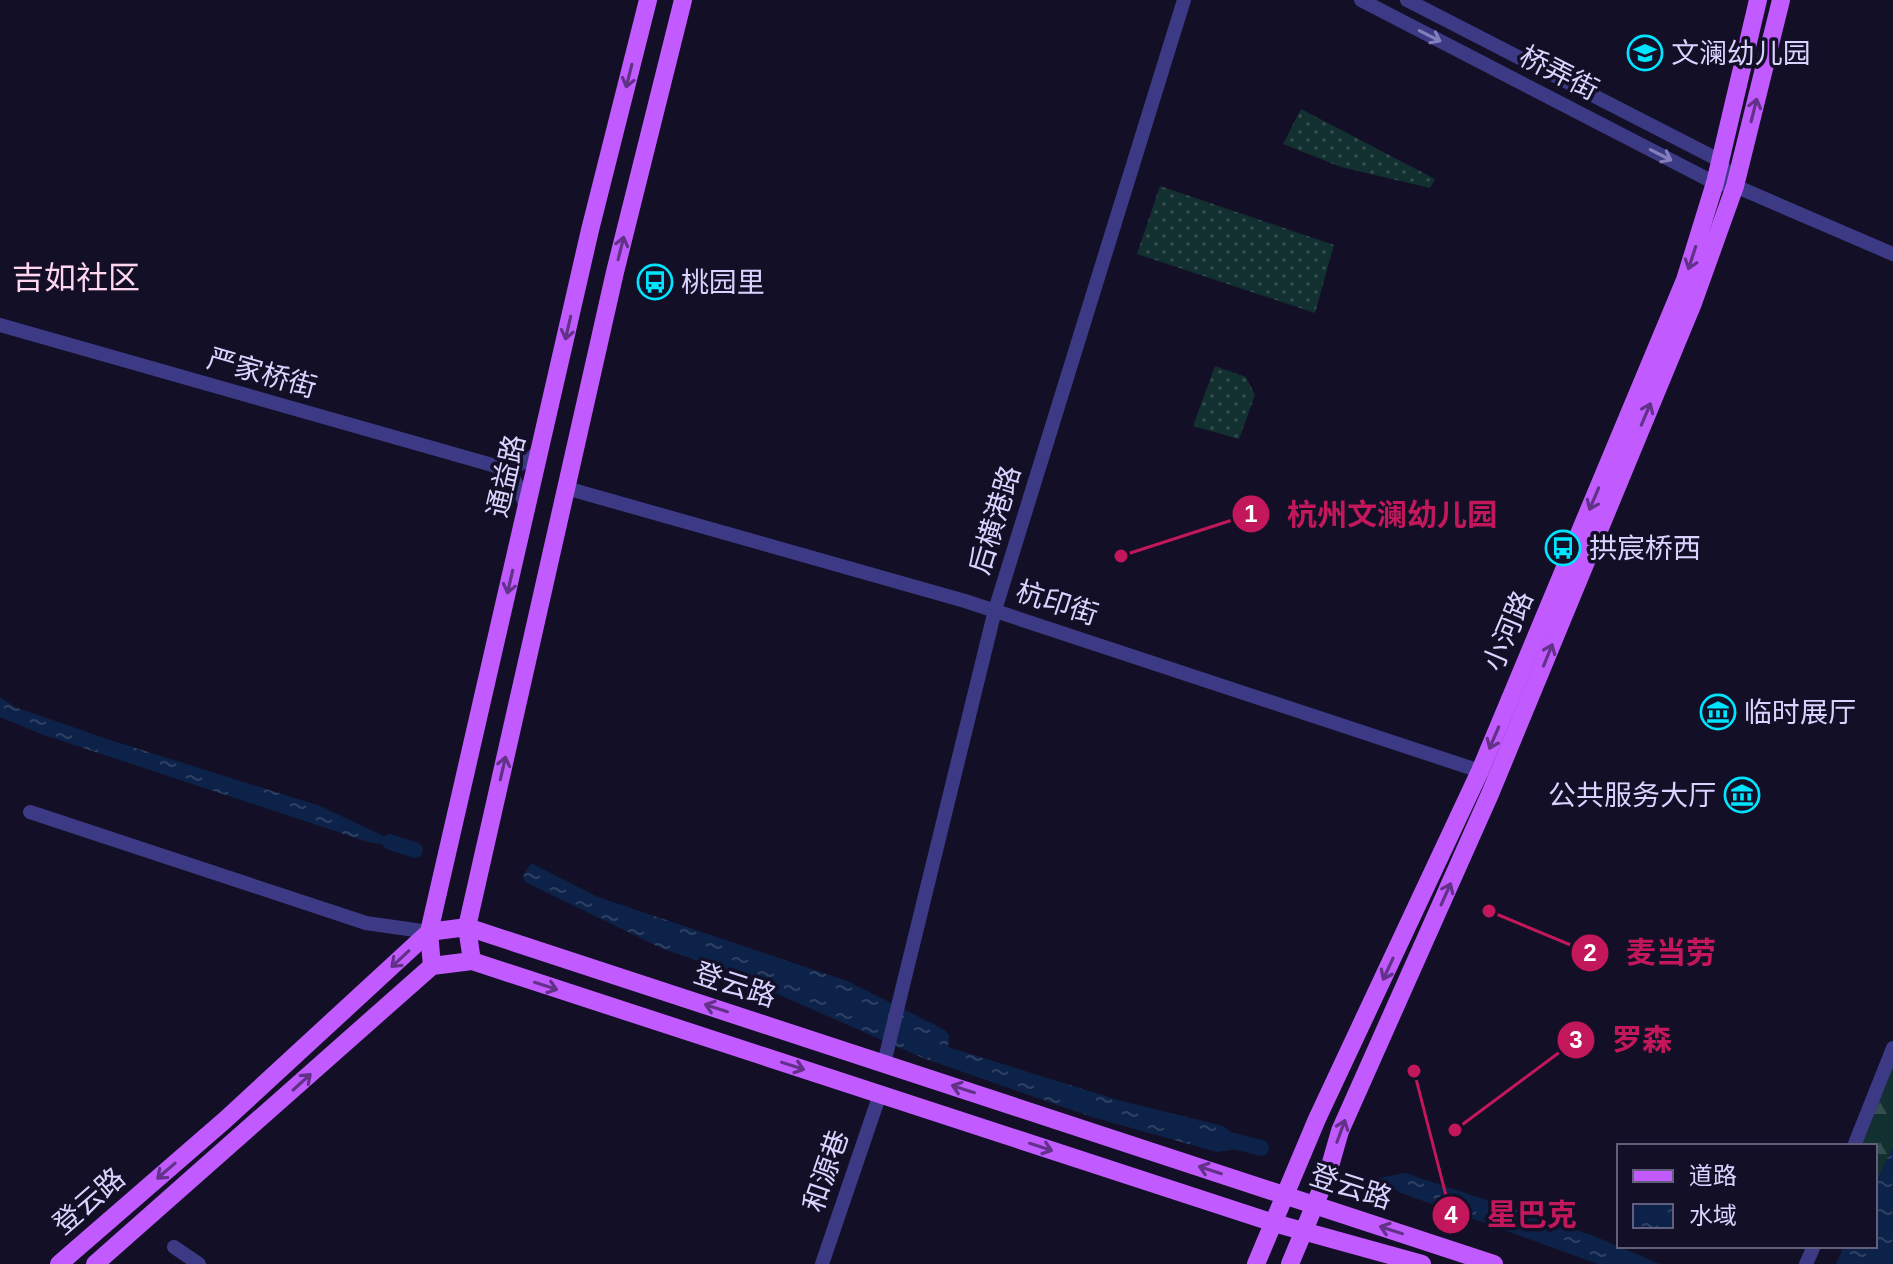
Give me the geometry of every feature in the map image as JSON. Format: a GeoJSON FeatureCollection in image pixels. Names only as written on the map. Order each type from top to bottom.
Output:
{"type":"FeatureCollection","features":[{"type":"Feature","properties":{"kind":"main road","name":"通益路"},"geometry":{"type":"LineString","coordinates":[[432,966],[429,932],[648,0]]}},
{"type":"Feature","properties":{"kind":"main road"},"geometry":{"type":"LineString","coordinates":[[472,961],[467,927],[615,272],[683,0]]}},
{"type":"Feature","properties":{"kind":"main road","name":"小河路"},"geometry":{"type":"LineString","coordinates":[[1256,1264],[1284,1194],[1480,771],[1685,280],[1715,183],[1758,0]]}},
{"type":"Feature","properties":{"kind":"main road","name":"小河路"},"geometry":{"type":"LineString","coordinates":[[1290,1264],[1340,1131],[1489,798],[1693,303],[1735,186],[1781,0]]}},
{"type":"Feature","properties":{"kind":"main road","name":"登云路"},"geometry":{"type":"LineString","coordinates":[[59,1264],[225,1120],[429,932],[467,927],[1494,1264]]}},
{"type":"Feature","properties":{"kind":"main road","name":"登云路"},"geometry":{"type":"LineString","coordinates":[[95,1264],[432,966],[472,961],[1274,1223],[1422,1264]]}},
{"type":"Feature","properties":{"kind":"street","name":"后横港路"},"geometry":{"type":"LineString","coordinates":[[884,1063],[995,610],[1184,0]]}},
{"type":"Feature","properties":{"kind":"street","name":"桥弄街"},"geometry":{"type":"LineString","coordinates":[[1361,0],[1715,183],[1735,186],[1893,254]]}},
{"type":"Feature","properties":{"kind":"street","name":"桥弄街"},"geometry":{"type":"LineString","coordinates":[[1407,0],[1719,160]]}},
{"type":"Feature","properties":{"kind":"street"},"geometry":{"type":"LineString","coordinates":[[1719,160],[1735,186]]}},
{"type":"Feature","properties":{"kind":"street","name":"严家桥街"},"geometry":{"type":"LineString","coordinates":[[0,325],[510,470]]}},
{"type":"Feature","properties":{"kind":"street"},"geometry":{"type":"LineString","coordinates":[[527,508],[510,470],[540,452]]}},
{"type":"Feature","properties":{"kind":"street","name":"杭印街"},"geometry":{"type":"LineString","coordinates":[[566,488],[995,610],[1480,771]]}},
{"type":"Feature","properties":{"kind":"street"},"geometry":{"type":"LineString","coordinates":[[30,812],[366,923],[429,932]]}},
{"type":"Feature","properties":{"kind":"street"},"geometry":{"type":"LineString","coordinates":[[1855,1144],[1893,1048]]}},
{"type":"Feature","properties":{"kind":"street","name":"和源巷"},"geometry":{"type":"LineString","coordinates":[[822,1264],[880,1094]]}},
{"type":"Feature","properties":{"kind":"street"},"geometry":{"type":"LineString","coordinates":[[174,1247],[199,1264]]}},
{"type":"Feature","properties":{"kind":"green space"},"geometry":{"type":"Polygon","coordinates":[[[1301,109],[1435,179],[1430,188],[1341,167],[1283,144],[1301,109]]]}},
{"type":"Feature","properties":{"kind":"green space"},"geometry":{"type":"Polygon","coordinates":[[[1160,186],[1334,245],[1315,313],[1137,254],[1160,186]]]}},
{"type":"Feature","properties":{"kind":"green space"},"geometry":{"type":"Polygon","coordinates":[[[1215,366],[1246,377],[1255,395],[1239,439],[1193,426],[1215,366]]]}},
{"type":"Feature","properties":{"kind":"green space"},"geometry":{"type":"Polygon","coordinates":[[[1893,1048],[1893,1148],[1877,1180],[1877,1144],[1855,1144],[1893,1048]]]}},
{"type":"Feature","properties":{"kind":"water"},"geometry":{"type":"Polygon","coordinates":[[[0,697],[15,707],[110,740],[320,806],[409,848],[368,842],[41,734],[0,717],[0,697]]]}},
{"type":"Feature","properties":{"kind":"water"},"geometry":{"type":"Polygon","coordinates":[[[531,863],[598,897],[847,981],[945,1030],[949,1035],[948,1047],[1118,1100],[1223,1126],[1252,1147],[1217,1152],[1092,1117],[923,1058],[711,965],[663,949],[525,882],[523,876],[531,863]]]}},
{"type":"Feature","properties":{"kind":"water"},"geometry":{"type":"Polygon","coordinates":[[[1893,1147],[1893,1264],[1836,1264],[1843,1248],[1877,1248],[1877,1179],[1893,1147]]]}},
{"type":"Feature","properties":{"kind":"water"},"geometry":{"type":"Polygon","coordinates":[[[1405,1173],[1594,1236],[1660,1264],[1598,1264],[1401,1193],[1379,1178],[1405,1173]]]}},
{"type":"Feature","properties":{"kind":"waterway"},"geometry":{"type":"LineString","coordinates":[[390,842],[415,850]]}},
{"type":"Feature","properties":{"kind":"waterway"},"geometry":{"type":"LineString","coordinates":[[1234,1141],[1261,1148]]}},
{"type":"Feature","properties":{"kind":"place","name":"文澜幼儿园"},"geometry":{"type":"Point","coordinates":[1645,53]}},
{"type":"Feature","properties":{"kind":"place","name":"桃园里"},"geometry":{"type":"Point","coordinates":[655,282]}},
{"type":"Feature","properties":{"kind":"place","name":"拱宸桥西"},"geometry":{"type":"Point","coordinates":[1563,548]}},
{"type":"Feature","properties":{"kind":"place","name":"杭州文澜幼儿园"},"geometry":{"type":"Point","coordinates":[1121,556]}},
{"type":"Feature","properties":{"kind":"place","name":"临时展厅"},"geometry":{"type":"Point","coordinates":[1718,712]}},
{"type":"Feature","properties":{"kind":"place","name":"公共服务大厅"},"geometry":{"type":"Point","coordinates":[1742,795]}},
{"type":"Feature","properties":{"kind":"place","name":"麦当劳"},"geometry":{"type":"Point","coordinates":[1489,911]}},
{"type":"Feature","properties":{"kind":"place","name":"星巴克"},"geometry":{"type":"Point","coordinates":[1414,1071]}},
{"type":"Feature","properties":{"kind":"place","name":"罗森"},"geometry":{"type":"Point","coordinates":[1455,1130]}},
{"type":"Feature","properties":{"kind":"district","name":"吉如社区"},"geometry":{"type":"Point","coordinates":[76,278]}}]}
